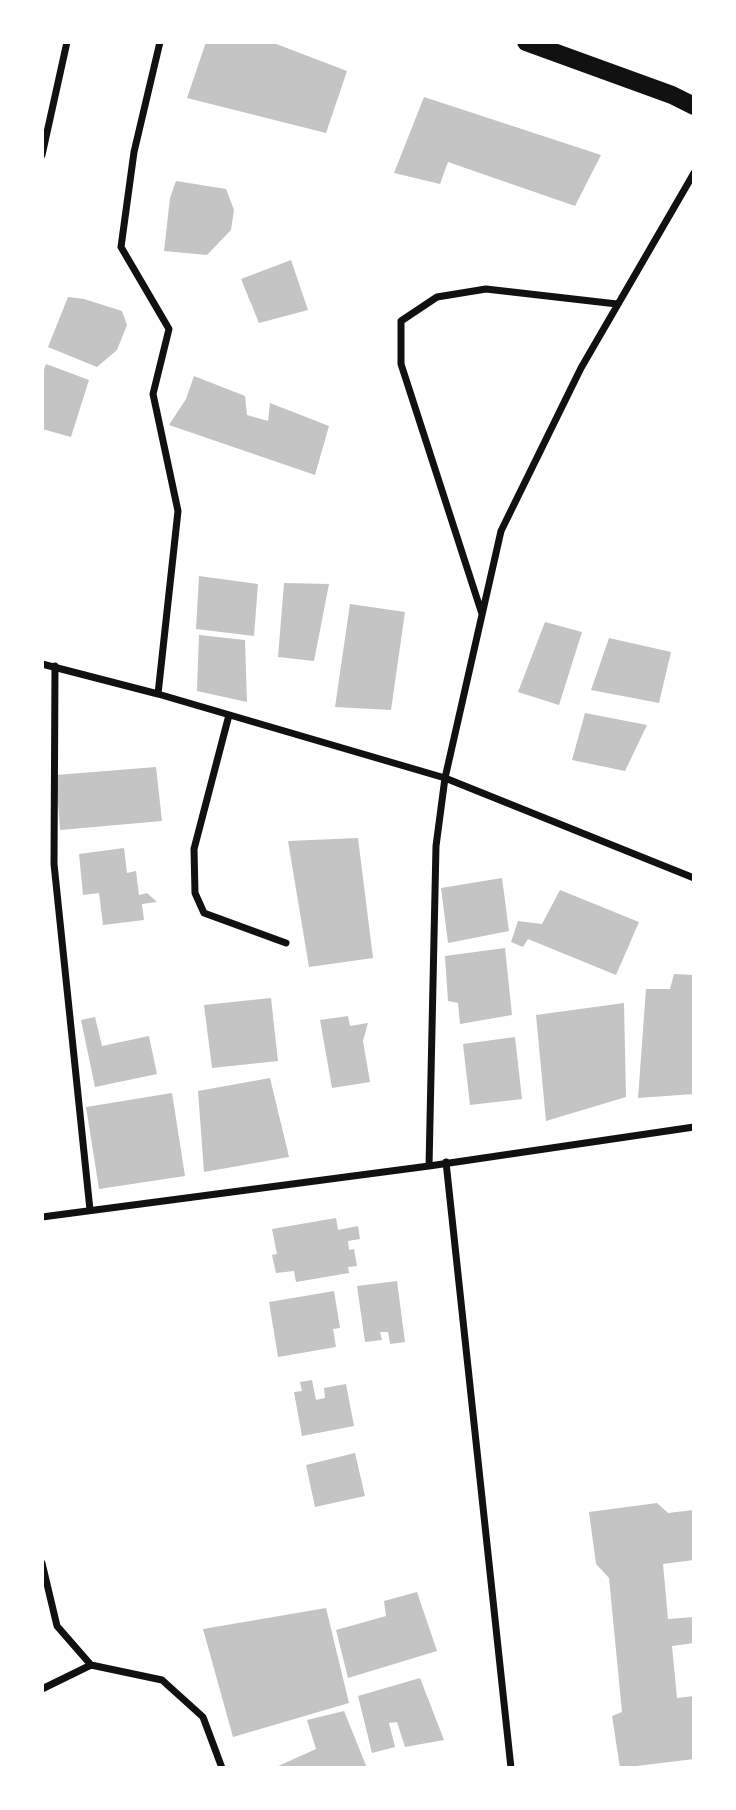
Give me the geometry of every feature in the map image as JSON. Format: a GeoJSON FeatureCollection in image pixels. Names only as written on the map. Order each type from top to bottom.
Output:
{"type":"FeatureCollection","features":[{"type":"Feature","properties":{"kind":"main road"},"geometry":{"type":"LineString","coordinates":[[526,42],[672,95],[694,106]]}},
{"type":"Feature","properties":{"kind":"main road"},"geometry":{"type":"LineString","coordinates":[[672,95],[694,99]]}},
{"type":"Feature","properties":{"kind":"street"},"geometry":{"type":"LineString","coordinates":[[42,155],[67,42]]}},
{"type":"Feature","properties":{"kind":"street"},"geometry":{"type":"LineString","coordinates":[[159,694],[178,511],[153,394],[169,329],[121,247],[134,152],[160,42]]}},
{"type":"Feature","properties":{"kind":"street"},"geometry":{"type":"LineString","coordinates":[[429,1166],[436,846],[445,778],[501,531],[581,368],[694,173]]}},
{"type":"Feature","properties":{"kind":"street"},"geometry":{"type":"LineString","coordinates":[[482,614],[401,363],[401,321],[437,297],[486,289],[617,304]]}},
{"type":"Feature","properties":{"kind":"street"},"geometry":{"type":"LineString","coordinates":[[42,664],[159,694],[445,778],[694,878]]}},
{"type":"Feature","properties":{"kind":"street"},"geometry":{"type":"LineString","coordinates":[[55,666],[54,864],[90,1210]]}},
{"type":"Feature","properties":{"kind":"street"},"geometry":{"type":"LineString","coordinates":[[229,715],[194,849],[195,893],[204,913],[286,943]]}},
{"type":"Feature","properties":{"kind":"street"},"geometry":{"type":"LineString","coordinates":[[42,1217],[429,1166],[694,1127]]}},
{"type":"Feature","properties":{"kind":"street"},"geometry":{"type":"LineString","coordinates":[[446,1162],[511,1768]]}},
{"type":"Feature","properties":{"kind":"street"},"geometry":{"type":"LineString","coordinates":[[42,1563],[57,1626],[92,1665],[162,1680],[203,1717],[222,1768]]}},
{"type":"Feature","properties":{"kind":"street"},"geometry":{"type":"LineString","coordinates":[[42,1689],[92,1665]]}},
{"type":"Feature","properties":{"kind":"building"},"geometry":{"type":"Polygon","coordinates":[[[206,42],[271,42],[347,71],[326,133],[187,98],[206,42]]]}},
{"type":"Feature","properties":{"kind":"building"},"geometry":{"type":"Polygon","coordinates":[[[424,97],[601,155],[575,206],[448,162],[440,184],[394,173],[424,97]]]}},
{"type":"Feature","properties":{"kind":"building"},"geometry":{"type":"Polygon","coordinates":[[[176,181],[226,189],[234,210],[231,230],[207,255],[164,251],[170,198],[176,181]]]}},
{"type":"Feature","properties":{"kind":"building"},"geometry":{"type":"Polygon","coordinates":[[[291,260],[308,310],[259,323],[241,279],[291,260]]]}},
{"type":"Feature","properties":{"kind":"building"},"geometry":{"type":"Polygon","coordinates":[[[68,297],[122,311],[127,325],[117,350],[97,367],[48,347],[68,297]]]}},
{"type":"Feature","properties":{"kind":"building"},"geometry":{"type":"Polygon","coordinates":[[[46,364],[89,380],[71,437],[42,429],[42,375],[46,364]]]}},
{"type":"Feature","properties":{"kind":"building"},"geometry":{"type":"Polygon","coordinates":[[[194,376],[245,396],[247,415],[268,421],[270,403],[329,426],[315,475],[169,425],[186,399],[194,376]]]}},
{"type":"Feature","properties":{"kind":"building"},"geometry":{"type":"Polygon","coordinates":[[[199,576],[258,584],[254,636],[196,629],[199,576]]]}},
{"type":"Feature","properties":{"kind":"building"},"geometry":{"type":"Polygon","coordinates":[[[284,583],[329,584],[314,661],[278,657],[284,583]]]}},
{"type":"Feature","properties":{"kind":"building"},"geometry":{"type":"Polygon","coordinates":[[[350,604],[405,612],[391,710],[335,707],[350,604]]]}},
{"type":"Feature","properties":{"kind":"building"},"geometry":{"type":"Polygon","coordinates":[[[545,622],[582,632],[559,705],[518,692],[545,622]]]}},
{"type":"Feature","properties":{"kind":"building"},"geometry":{"type":"Polygon","coordinates":[[[199,635],[245,640],[247,702],[197,691],[199,635]]]}},
{"type":"Feature","properties":{"kind":"building"},"geometry":{"type":"Polygon","coordinates":[[[609,638],[671,652],[659,703],[591,690],[609,638]]]}},
{"type":"Feature","properties":{"kind":"building"},"geometry":{"type":"Polygon","coordinates":[[[585,713],[647,725],[625,771],[572,760],[585,713]]]}},
{"type":"Feature","properties":{"kind":"building"},"geometry":{"type":"Polygon","coordinates":[[[156,767],[162,821],[60,830],[56,775],[156,767]]]}},
{"type":"Feature","properties":{"kind":"building"},"geometry":{"type":"Polygon","coordinates":[[[358,838],[373,958],[309,967],[288,841],[358,838]]]}},
{"type":"Feature","properties":{"kind":"building"},"geometry":{"type":"Polygon","coordinates":[[[124,848],[127,873],[136,871],[139,895],[147,893],[157,902],[142,904],[144,920],[103,925],[99,893],[83,895],[79,854],[124,848]]]}},
{"type":"Feature","properties":{"kind":"building"},"geometry":{"type":"Polygon","coordinates":[[[502,878],[509,931],[448,943],[441,888],[502,878]]]}},
{"type":"Feature","properties":{"kind":"building"},"geometry":{"type":"Polygon","coordinates":[[[560,890],[639,922],[616,975],[528,939],[523,947],[511,942],[518,921],[542,924],[560,890]]]}},
{"type":"Feature","properties":{"kind":"building"},"geometry":{"type":"Polygon","coordinates":[[[505,948],[512,1015],[460,1024],[458,1003],[448,1001],[445,956],[505,948]]]}},
{"type":"Feature","properties":{"kind":"building"},"geometry":{"type":"Polygon","coordinates":[[[674,974],[694,975],[694,1094],[638,1098],[646,989],[670,989],[674,974]]]}},
{"type":"Feature","properties":{"kind":"building"},"geometry":{"type":"Polygon","coordinates":[[[271,998],[278,1061],[212,1068],[204,1005],[271,998]]]}},
{"type":"Feature","properties":{"kind":"building"},"geometry":{"type":"Polygon","coordinates":[[[624,1003],[626,1097],[546,1121],[536,1015],[624,1003]]]}},
{"type":"Feature","properties":{"kind":"building"},"geometry":{"type":"Polygon","coordinates":[[[348,1016],[350,1026],[368,1023],[363,1041],[370,1082],[332,1088],[320,1020],[348,1016]]]}},
{"type":"Feature","properties":{"kind":"building"},"geometry":{"type":"Polygon","coordinates":[[[95,1017],[102,1046],[149,1036],[157,1074],[95,1087],[81,1020],[95,1017]]]}},
{"type":"Feature","properties":{"kind":"building"},"geometry":{"type":"Polygon","coordinates":[[[515,1037],[522,1099],[470,1105],[463,1044],[515,1037]]]}},
{"type":"Feature","properties":{"kind":"building"},"geometry":{"type":"Polygon","coordinates":[[[270,1078],[289,1157],[204,1172],[198,1091],[270,1078]]]}},
{"type":"Feature","properties":{"kind":"building"},"geometry":{"type":"Polygon","coordinates":[[[172,1093],[185,1176],[99,1189],[86,1107],[172,1093]]]}},
{"type":"Feature","properties":{"kind":"building"},"geometry":{"type":"Polygon","coordinates":[[[336,1218],[338,1230],[358,1226],[360,1239],[348,1241],[349,1250],[354,1249],[357,1266],[348,1267],[349,1273],[296,1282],[294,1271],[276,1273],[272,1255],[277,1254],[272,1229],[336,1218]]]}},
{"type":"Feature","properties":{"kind":"building"},"geometry":{"type":"Polygon","coordinates":[[[397,1281],[405,1342],[390,1344],[388,1332],[380,1332],[382,1340],[365,1342],[357,1286],[397,1281]]]}},
{"type":"Feature","properties":{"kind":"building"},"geometry":{"type":"Polygon","coordinates":[[[334,1291],[340,1328],[333,1329],[336,1347],[278,1357],[269,1302],[334,1291]]]}},
{"type":"Feature","properties":{"kind":"building"},"geometry":{"type":"Polygon","coordinates":[[[312,1380],[316,1400],[325,1398],[324,1388],[346,1384],[354,1426],[302,1436],[294,1392],[302,1391],[300,1382],[312,1380]]]}},
{"type":"Feature","properties":{"kind":"building"},"geometry":{"type":"Polygon","coordinates":[[[355,1453],[365,1496],[315,1507],[306,1465],[355,1453]]]}},
{"type":"Feature","properties":{"kind":"building"},"geometry":{"type":"Polygon","coordinates":[[[657,1503],[668,1513],[694,1510],[694,1560],[663,1564],[668,1619],[694,1617],[694,1643],[672,1646],[677,1698],[694,1696],[694,1759],[620,1768],[612,1716],[622,1712],[609,1578],[596,1564],[589,1512],[657,1503]]]}},
{"type":"Feature","properties":{"kind":"building"},"geometry":{"type":"Polygon","coordinates":[[[417,1592],[437,1651],[348,1678],[336,1630],[386,1616],[384,1601],[417,1592]]]}},
{"type":"Feature","properties":{"kind":"building"},"geometry":{"type":"Polygon","coordinates":[[[326,1608],[349,1703],[233,1737],[203,1629],[326,1608]]]}},
{"type":"Feature","properties":{"kind":"building"},"geometry":{"type":"Polygon","coordinates":[[[420,1678],[444,1740],[405,1747],[397,1722],[389,1723],[395,1747],[372,1753],[358,1696],[420,1678]]]}},
{"type":"Feature","properties":{"kind":"building"},"geometry":{"type":"Polygon","coordinates":[[[344,1711],[367,1768],[274,1768],[316,1749],[307,1720],[344,1711]]]}}]}
